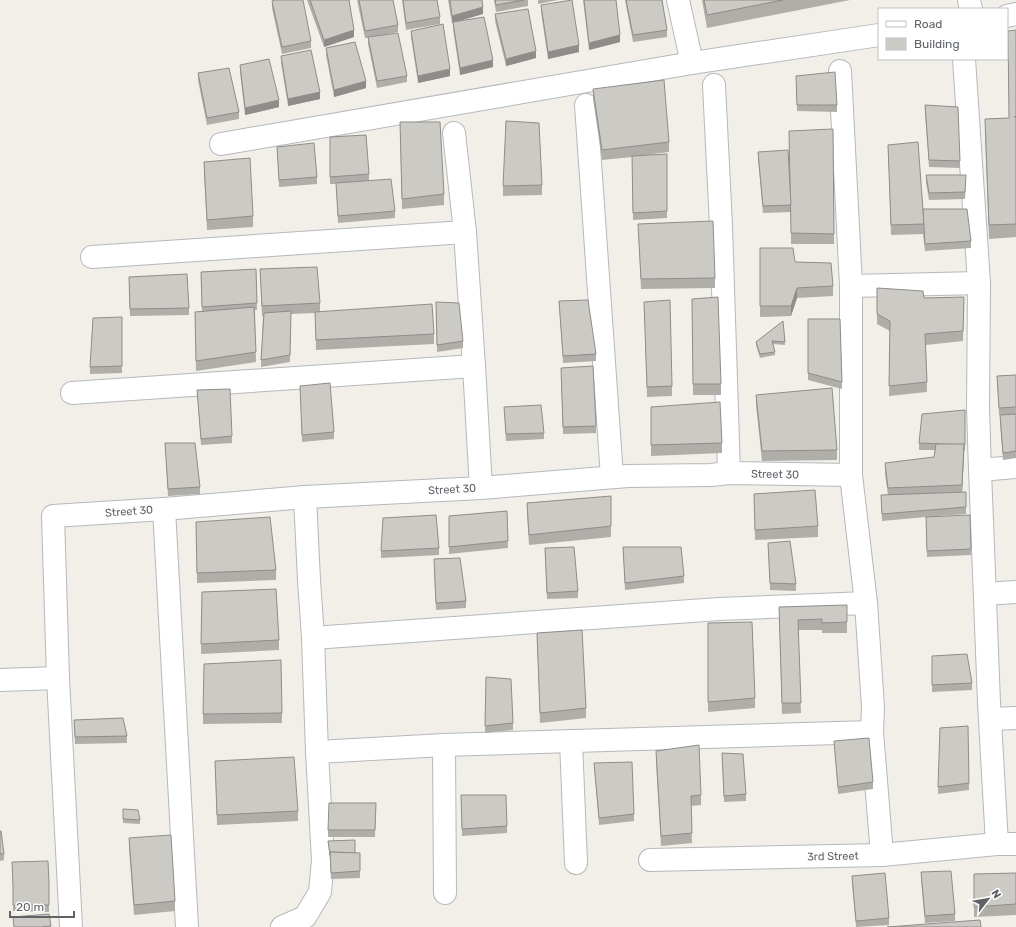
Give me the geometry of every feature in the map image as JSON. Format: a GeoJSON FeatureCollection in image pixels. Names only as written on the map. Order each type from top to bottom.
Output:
{"type":"FeatureCollection","features":[{"type":"Feature","properties":{"kind":"street"},"geometry":{"type":"LineString","coordinates":[[678,0],[692,63]]}},
{"type":"Feature","properties":{"kind":"street"},"geometry":{"type":"LineString","coordinates":[[221,144],[692,63],[878,35]]}},
{"type":"Feature","properties":{"kind":"street"},"geometry":{"type":"LineString","coordinates":[[964,60],[979,284],[978,409],[990,719],[1006,844]]}},
{"type":"Feature","properties":{"kind":"street"},"geometry":{"type":"LineString","coordinates":[[840,71],[851,286],[851,475],[866,603],[873,707],[872,732],[882,855]]}},
{"type":"Feature","properties":{"kind":"street"},"geometry":{"type":"LineString","coordinates":[[714,85],[721,226],[729,473]]}},
{"type":"Feature","properties":{"kind":"street"},"geometry":{"type":"LineString","coordinates":[[586,105],[612,477]]}},
{"type":"Feature","properties":{"kind":"street"},"geometry":{"type":"LineString","coordinates":[[454,133],[456,139],[465,232],[481,488]]}},
{"type":"Feature","properties":{"kind":"street"},"geometry":{"type":"LineString","coordinates":[[92,257],[465,232]]}},
{"type":"Feature","properties":{"kind":"street"},"geometry":{"type":"LineString","coordinates":[[851,286],[979,284]]}},
{"type":"Feature","properties":{"kind":"street"},"geometry":{"type":"LineString","coordinates":[[72,393],[474,366]]}},
{"type":"Feature","properties":{"kind":"street"},"geometry":{"type":"LineString","coordinates":[[980,470],[1016,467]]}},
{"type":"Feature","properties":{"kind":"street","name":"Street 30"},"geometry":{"type":"LineString","coordinates":[[58,678],[53,516],[164,509],[305,497],[481,488],[628,476],[711,475],[729,473],[851,475]]}},
{"type":"Feature","properties":{"kind":"street"},"geometry":{"type":"LineString","coordinates":[[282,927],[305,917],[320,892],[323,860],[316,752],[313,638],[305,497]]}},
{"type":"Feature","properties":{"kind":"street"},"geometry":{"type":"LineString","coordinates":[[164,509],[187,927]]}},
{"type":"Feature","properties":{"kind":"street"},"geometry":{"type":"LineString","coordinates":[[985,594],[1016,592]]}},
{"type":"Feature","properties":{"kind":"street"},"geometry":{"type":"LineString","coordinates":[[313,638],[719,609],[866,603]]}},
{"type":"Feature","properties":{"kind":"street"},"geometry":{"type":"LineString","coordinates":[[0,680],[58,678],[71,927]]}},
{"type":"Feature","properties":{"kind":"street"},"geometry":{"type":"LineString","coordinates":[[990,719],[1016,718]]}},
{"type":"Feature","properties":{"kind":"street"},"geometry":{"type":"LineString","coordinates":[[316,752],[444,745],[872,732]]}},
{"type":"Feature","properties":{"kind":"street"},"geometry":{"type":"LineString","coordinates":[[572,741],[576,863]]}},
{"type":"Feature","properties":{"kind":"street"},"geometry":{"type":"LineString","coordinates":[[444,745],[445,892]]}},
{"type":"Feature","properties":{"kind":"street","name":"3rd Street"},"geometry":{"type":"LineString","coordinates":[[650,860],[882,855],[1006,844]]}},
{"type":"Feature","properties":{"kind":"building"},"geometry":{"type":"Polygon","coordinates":[[[303,0],[311,41],[282,47],[272,1],[303,0]]]}},
{"type":"Feature","properties":{"kind":"building"},"geometry":{"type":"Polygon","coordinates":[[[310,0],[349,0],[354,30],[324,40],[310,0]]]}},
{"type":"Feature","properties":{"kind":"building"},"geometry":{"type":"Polygon","coordinates":[[[359,0],[393,0],[398,25],[365,31],[359,0]]]}},
{"type":"Feature","properties":{"kind":"building"},"geometry":{"type":"Polygon","coordinates":[[[403,0],[437,0],[440,17],[406,23],[403,0]]]}},
{"type":"Feature","properties":{"kind":"building"},"geometry":{"type":"Polygon","coordinates":[[[450,0],[482,0],[483,7],[452,16],[450,0]]]}},
{"type":"Feature","properties":{"kind":"building"},"geometry":{"type":"Polygon","coordinates":[[[495,0],[524,0],[496,5],[495,0]]]}},
{"type":"Feature","properties":{"kind":"building"},"geometry":{"type":"Polygon","coordinates":[[[572,0],[579,45],[548,52],[541,5],[572,0]]]}},
{"type":"Feature","properties":{"kind":"building"},"geometry":{"type":"Polygon","coordinates":[[[584,0],[616,0],[620,35],[589,43],[584,0]]]}},
{"type":"Feature","properties":{"kind":"building"},"geometry":{"type":"Polygon","coordinates":[[[626,0],[662,0],[667,30],[633,35],[626,0]]]}},
{"type":"Feature","properties":{"kind":"building"},"geometry":{"type":"Polygon","coordinates":[[[704,0],[783,0],[707,15],[704,0]]]}},
{"type":"Feature","properties":{"kind":"building"},"geometry":{"type":"Polygon","coordinates":[[[528,9],[536,51],[506,59],[495,14],[528,9]]]}},
{"type":"Feature","properties":{"kind":"building"},"geometry":{"type":"Polygon","coordinates":[[[484,17],[493,60],[460,68],[453,22],[484,17]]]}},
{"type":"Feature","properties":{"kind":"building"},"geometry":{"type":"Polygon","coordinates":[[[443,24],[450,69],[418,76],[411,31],[443,24]]]}},
{"type":"Feature","properties":{"kind":"building"},"geometry":{"type":"Polygon","coordinates":[[[1016,30],[1016,224],[989,225],[985,119],[1009,118],[1008,31],[1016,30]]]}},
{"type":"Feature","properties":{"kind":"building"},"geometry":{"type":"Polygon","coordinates":[[[398,33],[407,76],[377,81],[368,37],[398,33]]]}},
{"type":"Feature","properties":{"kind":"building"},"geometry":{"type":"Polygon","coordinates":[[[355,42],[366,81],[334,90],[326,48],[355,42]]]}},
{"type":"Feature","properties":{"kind":"building"},"geometry":{"type":"Polygon","coordinates":[[[311,50],[320,92],[288,99],[281,56],[311,50]]]}},
{"type":"Feature","properties":{"kind":"building"},"geometry":{"type":"Polygon","coordinates":[[[269,59],[279,100],[245,108],[240,65],[269,59]]]}},
{"type":"Feature","properties":{"kind":"building"},"geometry":{"type":"Polygon","coordinates":[[[229,68],[239,112],[207,118],[198,73],[229,68]]]}},
{"type":"Feature","properties":{"kind":"building"},"geometry":{"type":"Polygon","coordinates":[[[835,72],[837,105],[797,105],[796,76],[835,72]]]}},
{"type":"Feature","properties":{"kind":"building"},"geometry":{"type":"Polygon","coordinates":[[[664,80],[669,142],[602,150],[593,89],[664,80]]]}},
{"type":"Feature","properties":{"kind":"building"},"geometry":{"type":"Polygon","coordinates":[[[925,105],[958,107],[960,161],[929,160],[925,105]]]}},
{"type":"Feature","properties":{"kind":"building"},"geometry":{"type":"Polygon","coordinates":[[[506,121],[539,123],[542,185],[503,186],[506,121]]]}},
{"type":"Feature","properties":{"kind":"building"},"geometry":{"type":"Polygon","coordinates":[[[400,122],[440,122],[444,194],[402,199],[400,122]]]}},
{"type":"Feature","properties":{"kind":"building"},"geometry":{"type":"Polygon","coordinates":[[[833,129],[834,234],[791,233],[789,131],[833,129]]]}},
{"type":"Feature","properties":{"kind":"building"},"geometry":{"type":"Polygon","coordinates":[[[366,135],[369,174],[330,177],[330,137],[366,135]]]}},
{"type":"Feature","properties":{"kind":"building"},"geometry":{"type":"Polygon","coordinates":[[[918,142],[924,224],[891,225],[888,145],[918,142]]]}},
{"type":"Feature","properties":{"kind":"building"},"geometry":{"type":"Polygon","coordinates":[[[314,143],[317,177],[279,180],[277,147],[314,143]]]}},
{"type":"Feature","properties":{"kind":"building"},"geometry":{"type":"Polygon","coordinates":[[[788,150],[791,205],[763,206],[758,152],[788,150]]]}},
{"type":"Feature","properties":{"kind":"building"},"geometry":{"type":"Polygon","coordinates":[[[667,154],[667,211],[633,213],[632,156],[667,154]]]}},
{"type":"Feature","properties":{"kind":"building"},"geometry":{"type":"Polygon","coordinates":[[[250,158],[253,216],[207,220],[204,162],[250,158]]]}},
{"type":"Feature","properties":{"kind":"building"},"geometry":{"type":"Polygon","coordinates":[[[926,175],[966,175],[965,192],[929,193],[926,175]]]}},
{"type":"Feature","properties":{"kind":"building"},"geometry":{"type":"Polygon","coordinates":[[[391,179],[395,211],[338,216],[336,183],[391,179]]]}},
{"type":"Feature","properties":{"kind":"building"},"geometry":{"type":"Polygon","coordinates":[[[923,209],[967,209],[971,241],[925,244],[923,209]]]}},
{"type":"Feature","properties":{"kind":"building"},"geometry":{"type":"Polygon","coordinates":[[[713,221],[715,278],[641,279],[638,224],[713,221]]]}},
{"type":"Feature","properties":{"kind":"building"},"geometry":{"type":"Polygon","coordinates":[[[760,248],[793,248],[795,262],[831,263],[833,286],[797,288],[791,306],[760,306],[760,248]]]}},
{"type":"Feature","properties":{"kind":"building"},"geometry":{"type":"Polygon","coordinates":[[[317,267],[320,303],[262,306],[260,269],[317,267]]]}},
{"type":"Feature","properties":{"kind":"building"},"geometry":{"type":"Polygon","coordinates":[[[256,269],[257,303],[202,307],[201,272],[256,269]]]}},
{"type":"Feature","properties":{"kind":"building"},"geometry":{"type":"Polygon","coordinates":[[[187,274],[189,308],[130,309],[129,277],[187,274]]]}},
{"type":"Feature","properties":{"kind":"building"},"geometry":{"type":"Polygon","coordinates":[[[877,288],[923,291],[924,298],[964,297],[963,331],[925,334],[927,382],[889,386],[890,321],[877,314],[877,288]]]}},
{"type":"Feature","properties":{"kind":"building"},"geometry":{"type":"Polygon","coordinates":[[[718,297],[721,384],[693,384],[692,299],[718,297]]]}},
{"type":"Feature","properties":{"kind":"building"},"geometry":{"type":"Polygon","coordinates":[[[588,300],[596,354],[563,356],[559,301],[588,300]]]}},
{"type":"Feature","properties":{"kind":"building"},"geometry":{"type":"Polygon","coordinates":[[[670,300],[672,386],[647,387],[644,302],[670,300]]]}},
{"type":"Feature","properties":{"kind":"building"},"geometry":{"type":"Polygon","coordinates":[[[436,302],[459,303],[463,341],[437,345],[436,302]]]}},
{"type":"Feature","properties":{"kind":"building"},"geometry":{"type":"Polygon","coordinates":[[[432,304],[434,334],[316,340],[315,312],[432,304]]]}},
{"type":"Feature","properties":{"kind":"building"},"geometry":{"type":"Polygon","coordinates":[[[254,307],[256,352],[196,361],[195,312],[254,307]]]}},
{"type":"Feature","properties":{"kind":"building"},"geometry":{"type":"Polygon","coordinates":[[[291,311],[290,355],[261,360],[264,313],[291,311]]]}},
{"type":"Feature","properties":{"kind":"building"},"geometry":{"type":"Polygon","coordinates":[[[122,317],[122,366],[90,367],[93,318],[122,317]]]}},
{"type":"Feature","properties":{"kind":"building"},"geometry":{"type":"Polygon","coordinates":[[[808,319],[840,319],[842,382],[808,373],[808,319]]]}},
{"type":"Feature","properties":{"kind":"building"},"geometry":{"type":"Polygon","coordinates":[[[783,321],[785,342],[772,341],[775,352],[760,354],[756,342],[783,321]]]}},
{"type":"Feature","properties":{"kind":"building"},"geometry":{"type":"Polygon","coordinates":[[[593,366],[596,426],[563,427],[561,368],[593,366]]]}},
{"type":"Feature","properties":{"kind":"building"},"geometry":{"type":"Polygon","coordinates":[[[1016,375],[1016,407],[999,408],[997,376],[1016,375]]]}},
{"type":"Feature","properties":{"kind":"building"},"geometry":{"type":"Polygon","coordinates":[[[330,383],[334,432],[302,435],[300,386],[330,383]]]}},
{"type":"Feature","properties":{"kind":"building"},"geometry":{"type":"Polygon","coordinates":[[[832,388],[837,450],[762,451],[756,395],[832,388]]]}},
{"type":"Feature","properties":{"kind":"building"},"geometry":{"type":"Polygon","coordinates":[[[230,389],[232,436],[201,439],[197,390],[230,389]]]}},
{"type":"Feature","properties":{"kind":"building"},"geometry":{"type":"Polygon","coordinates":[[[720,402],[722,443],[651,445],[651,407],[720,402]]]}},
{"type":"Feature","properties":{"kind":"building"},"geometry":{"type":"Polygon","coordinates":[[[541,405],[544,433],[506,434],[504,407],[541,405]]]}},
{"type":"Feature","properties":{"kind":"building"},"geometry":{"type":"Polygon","coordinates":[[[965,410],[965,445],[919,443],[922,414],[965,410]]]}},
{"type":"Feature","properties":{"kind":"building"},"geometry":{"type":"Polygon","coordinates":[[[1016,414],[1016,451],[1003,453],[1000,415],[1016,414]]]}},
{"type":"Feature","properties":{"kind":"building"},"geometry":{"type":"Polygon","coordinates":[[[165,443],[195,443],[200,487],[168,489],[165,443]]]}},
{"type":"Feature","properties":{"kind":"building"},"geometry":{"type":"Polygon","coordinates":[[[936,444],[964,444],[962,485],[888,488],[885,463],[934,457],[936,444]]]}},
{"type":"Feature","properties":{"kind":"building"},"geometry":{"type":"Polygon","coordinates":[[[815,490],[818,526],[755,530],[754,494],[815,490]]]}},
{"type":"Feature","properties":{"kind":"building"},"geometry":{"type":"Polygon","coordinates":[[[966,492],[966,507],[882,514],[881,495],[966,492]]]}},
{"type":"Feature","properties":{"kind":"building"},"geometry":{"type":"Polygon","coordinates":[[[611,496],[611,526],[529,535],[527,503],[611,496]]]}},
{"type":"Feature","properties":{"kind":"building"},"geometry":{"type":"Polygon","coordinates":[[[507,511],[508,541],[449,547],[449,516],[507,511]]]}},
{"type":"Feature","properties":{"kind":"building"},"geometry":{"type":"Polygon","coordinates":[[[436,515],[439,548],[381,551],[383,518],[436,515]]]}},
{"type":"Feature","properties":{"kind":"building"},"geometry":{"type":"Polygon","coordinates":[[[970,515],[971,549],[927,551],[926,517],[970,515]]]}},
{"type":"Feature","properties":{"kind":"building"},"geometry":{"type":"Polygon","coordinates":[[[270,517],[276,570],[197,573],[196,522],[270,517]]]}},
{"type":"Feature","properties":{"kind":"building"},"geometry":{"type":"Polygon","coordinates":[[[790,541],[796,584],[770,583],[768,543],[790,541]]]}},
{"type":"Feature","properties":{"kind":"building"},"geometry":{"type":"Polygon","coordinates":[[[574,547],[578,591],[547,593],[545,548],[574,547]]]}},
{"type":"Feature","properties":{"kind":"building"},"geometry":{"type":"Polygon","coordinates":[[[623,547],[681,547],[684,576],[625,583],[623,547]]]}},
{"type":"Feature","properties":{"kind":"building"},"geometry":{"type":"Polygon","coordinates":[[[460,558],[466,601],[436,603],[434,559],[460,558]]]}},
{"type":"Feature","properties":{"kind":"building"},"geometry":{"type":"Polygon","coordinates":[[[276,589],[279,640],[201,644],[202,592],[276,589]]]}},
{"type":"Feature","properties":{"kind":"building"},"geometry":{"type":"Polygon","coordinates":[[[847,605],[847,622],[822,623],[822,619],[798,620],[801,703],[782,703],[779,607],[847,605]]]}},
{"type":"Feature","properties":{"kind":"building"},"geometry":{"type":"Polygon","coordinates":[[[752,622],[755,698],[708,702],[708,623],[752,622]]]}},
{"type":"Feature","properties":{"kind":"building"},"geometry":{"type":"Polygon","coordinates":[[[582,630],[586,708],[540,713],[537,633],[582,630]]]}},
{"type":"Feature","properties":{"kind":"building"},"geometry":{"type":"Polygon","coordinates":[[[967,654],[972,683],[932,685],[932,656],[967,654]]]}},
{"type":"Feature","properties":{"kind":"building"},"geometry":{"type":"Polygon","coordinates":[[[281,660],[282,713],[203,714],[204,664],[281,660]]]}},
{"type":"Feature","properties":{"kind":"building"},"geometry":{"type":"Polygon","coordinates":[[[486,677],[511,679],[513,723],[485,726],[486,677]]]}},
{"type":"Feature","properties":{"kind":"building"},"geometry":{"type":"Polygon","coordinates":[[[123,718],[127,736],[75,737],[74,720],[123,718]]]}},
{"type":"Feature","properties":{"kind":"building"},"geometry":{"type":"Polygon","coordinates":[[[968,726],[969,783],[938,787],[940,728],[968,726]]]}},
{"type":"Feature","properties":{"kind":"building"},"geometry":{"type":"Polygon","coordinates":[[[869,738],[873,782],[838,787],[834,741],[869,738]]]}},
{"type":"Feature","properties":{"kind":"building"},"geometry":{"type":"Polygon","coordinates":[[[699,745],[701,795],[691,796],[692,833],[661,836],[656,751],[699,745]]]}},
{"type":"Feature","properties":{"kind":"building"},"geometry":{"type":"Polygon","coordinates":[[[722,753],[743,754],[746,794],[724,796],[722,753]]]}},
{"type":"Feature","properties":{"kind":"building"},"geometry":{"type":"Polygon","coordinates":[[[294,757],[298,811],[217,815],[215,761],[294,757]]]}},
{"type":"Feature","properties":{"kind":"building"},"geometry":{"type":"Polygon","coordinates":[[[632,762],[634,814],[599,818],[594,763],[632,762]]]}},
{"type":"Feature","properties":{"kind":"building"},"geometry":{"type":"Polygon","coordinates":[[[461,795],[506,795],[507,826],[462,829],[461,795]]]}},
{"type":"Feature","properties":{"kind":"building"},"geometry":{"type":"Polygon","coordinates":[[[329,803],[376,803],[375,830],[328,830],[329,803]]]}},
{"type":"Feature","properties":{"kind":"building"},"geometry":{"type":"Polygon","coordinates":[[[123,809],[138,810],[140,820],[123,819],[123,809]]]}},
{"type":"Feature","properties":{"kind":"building"},"geometry":{"type":"Polygon","coordinates":[[[1,831],[4,854],[0,854],[1,831]]]}},
{"type":"Feature","properties":{"kind":"building"},"geometry":{"type":"Polygon","coordinates":[[[171,835],[175,901],[134,905],[129,838],[171,835]]]}},
{"type":"Feature","properties":{"kind":"building"},"geometry":{"type":"Polygon","coordinates":[[[355,840],[355,853],[330,852],[330,855],[328,841],[355,840]]]}},
{"type":"Feature","properties":{"kind":"building"},"geometry":{"type":"Polygon","coordinates":[[[330,852],[360,853],[360,871],[331,873],[330,852]]]}},
{"type":"Feature","properties":{"kind":"building"},"geometry":{"type":"Polygon","coordinates":[[[48,861],[49,905],[13,905],[12,862],[48,861]]]}},
{"type":"Feature","properties":{"kind":"building"},"geometry":{"type":"Polygon","coordinates":[[[951,871],[955,914],[925,916],[921,872],[951,871]]]}},
{"type":"Feature","properties":{"kind":"building"},"geometry":{"type":"Polygon","coordinates":[[[885,873],[889,918],[856,921],[852,876],[885,873]]]}},
{"type":"Feature","properties":{"kind":"building"},"geometry":{"type":"Polygon","coordinates":[[[1016,873],[1016,904],[974,907],[974,874],[1016,873]]]}},
{"type":"Feature","properties":{"kind":"building"},"geometry":{"type":"Polygon","coordinates":[[[49,914],[51,926],[14,927],[13,917],[49,914]]]}},
{"type":"Feature","properties":{"kind":"building"},"geometry":{"type":"Polygon","coordinates":[[[980,920],[981,927],[887,927],[980,920]]]}}]}
